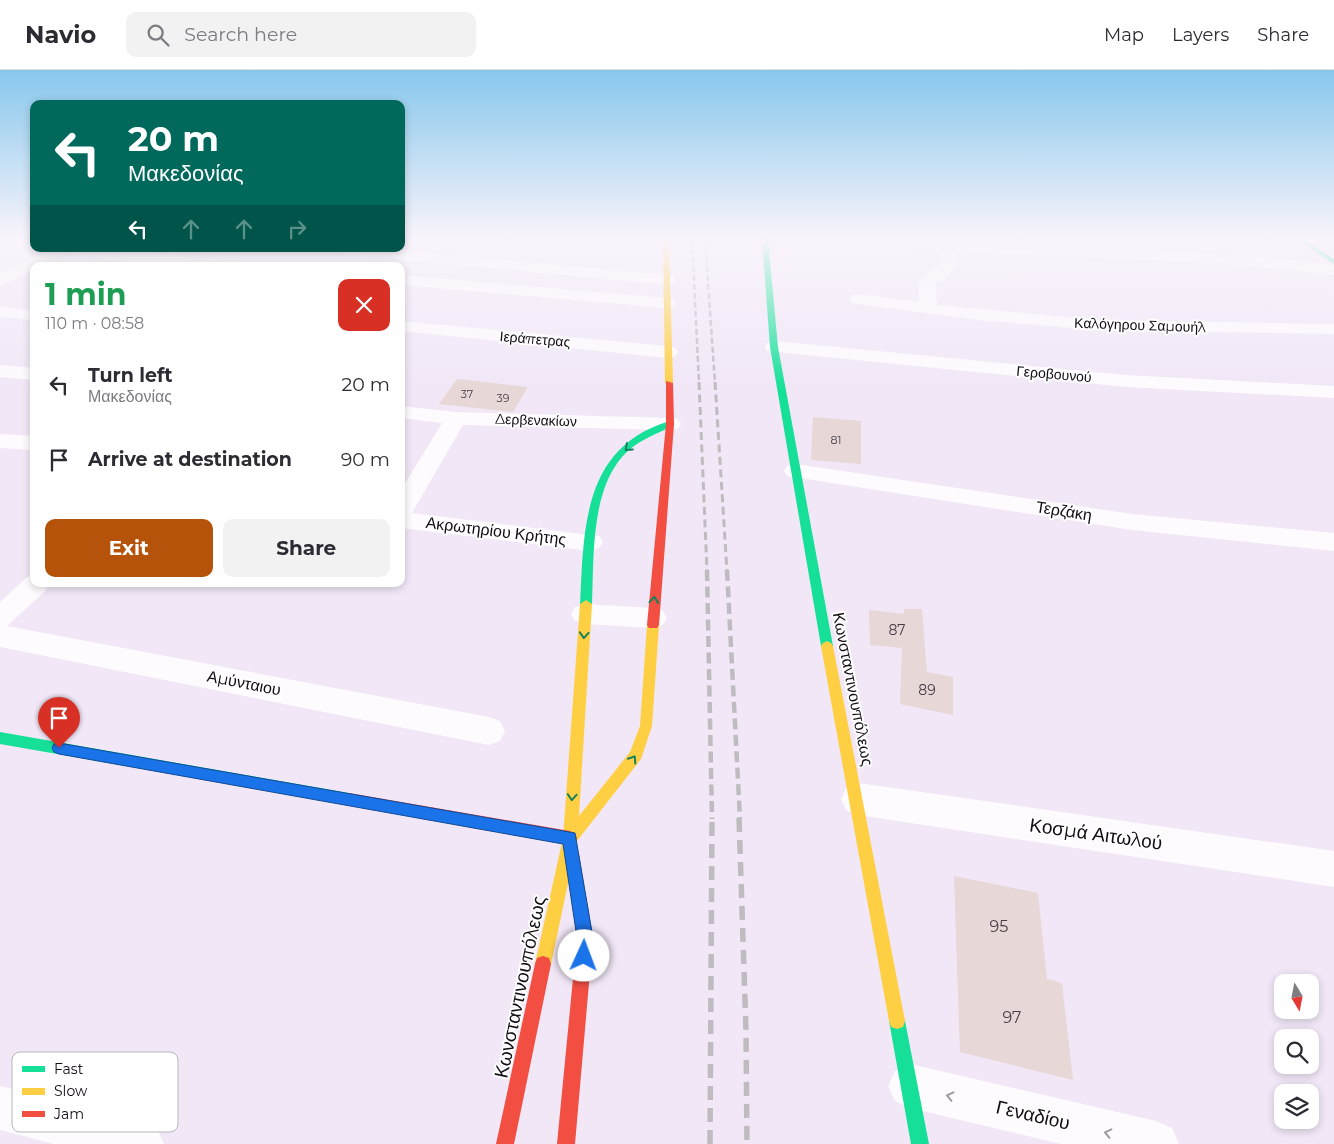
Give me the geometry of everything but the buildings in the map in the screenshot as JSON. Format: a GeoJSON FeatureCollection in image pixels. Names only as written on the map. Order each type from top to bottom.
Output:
{"type":"FeatureCollection","features":[{"type":"Feature","properties":{"kind":"street"},"geometry":{"type":"LineString","coordinates":[[506,289],[667,303]]}},
{"type":"Feature","properties":{"kind":"street","name":"Κωνσταντινουπόλεως"},"geometry":{"type":"LineString","coordinates":[[570,838],[636,755],[646,726],[653,618],[670,424],[667,289]]}},
{"type":"Feature","properties":{"kind":"street","name":"Κωνσταντινουπόλεως"},"geometry":{"type":"LineString","coordinates":[[769,289],[774,347],[795,471],[858,798],[920,1144]]}},
{"type":"Feature","properties":{"kind":"street"},"geometry":{"type":"LineString","coordinates":[[926,289],[928,309]]}},
{"type":"Feature","properties":{"kind":"street","name":"Καλόγηρου Σαμουήλ"},"geometry":{"type":"LineString","coordinates":[[858,298],[928,309],[1097,325],[1208,328],[1334,328]]}},
{"type":"Feature","properties":{"kind":"street"},"geometry":{"type":"LineString","coordinates":[[0,312],[30,315]]}},
{"type":"Feature","properties":{"kind":"street","name":"Ιεράπετρας"},"geometry":{"type":"LineString","coordinates":[[405,326],[668,352]]}},
{"type":"Feature","properties":{"kind":"street","name":"Γεροβουνού"},"geometry":{"type":"LineString","coordinates":[[774,347],[1126,381],[1334,392]]}},
{"type":"Feature","properties":{"kind":"street"},"geometry":{"type":"LineString","coordinates":[[0,371],[30,374]]}},
{"type":"Feature","properties":{"kind":"street","name":"Δερβενακίων"},"geometry":{"type":"LineString","coordinates":[[405,412],[456,418],[670,424]]}},
{"type":"Feature","properties":{"kind":"street"},"geometry":{"type":"LineString","coordinates":[[405,505],[456,418]]}},
{"type":"Feature","properties":{"kind":"street","name":"Κωνσταντινουπόλεως"},"geometry":{"type":"LineString","coordinates":[[505,1144],[570,838],[590,542],[595,505],[603,479],[615,461],[631,445],[670,424]]}},
{"type":"Feature","properties":{"kind":"street"},"geometry":{"type":"LineString","coordinates":[[0,441],[30,444]]}},
{"type":"Feature","properties":{"kind":"street","name":"Τερζάκη"},"geometry":{"type":"LineString","coordinates":[[795,471],[1132,522],[1334,542]]}},
{"type":"Feature","properties":{"kind":"street","name":"Ακρωτηρίου Κρήτης"},"geometry":{"type":"LineString","coordinates":[[405,520],[590,542]]}},
{"type":"Feature","properties":{"kind":"street"},"geometry":{"type":"LineString","coordinates":[[585,614],[653,618]]}},
{"type":"Feature","properties":{"kind":"street","name":"Αμύνταιου"},"geometry":{"type":"LineString","coordinates":[[0,636],[489,731]]}},
{"type":"Feature","properties":{"kind":"street"},"geometry":{"type":"LineString","coordinates":[[0,738],[570,838],[585,938],[566,1144]]}},
{"type":"Feature","properties":{"kind":"street","name":"Κοσμά Αιτωλού"},"geometry":{"type":"LineString","coordinates":[[858,798],[1334,870]]}},
{"type":"Feature","properties":{"kind":"street","name":"Γεναδίου"},"geometry":{"type":"LineString","coordinates":[[910,1086],[1156,1144]]}},
{"type":"Feature","properties":{"kind":"street"},"geometry":{"type":"LineString","coordinates":[[94,1132],[141,1144]]}},
{"type":"Feature","properties":{"kind":"railway"},"geometry":{"type":"LineString","coordinates":[[694,289],[699,383]]}},
{"type":"Feature","properties":{"kind":"railway"},"geometry":{"type":"LineString","coordinates":[[708,289],[715,383]]}},
{"type":"Feature","properties":{"kind":"railway"},"geometry":{"type":"LineString","coordinates":[[699,382],[707,571]]}},
{"type":"Feature","properties":{"kind":"railway"},"geometry":{"type":"LineString","coordinates":[[715,382],[727,571]]}},
{"type":"Feature","properties":{"kind":"railway"},"geometry":{"type":"LineString","coordinates":[[707,570],[712,819]]}},
{"type":"Feature","properties":{"kind":"railway"},"geometry":{"type":"LineString","coordinates":[[727,570],[740,819]]}},
{"type":"Feature","properties":{"kind":"railway"},"geometry":{"type":"LineString","coordinates":[[739,818],[746,1031],[747,1144]]}},
{"type":"Feature","properties":{"kind":"railway"},"geometry":{"type":"LineString","coordinates":[[710,1144],[712,819]]}},
{"type":"Feature","properties":{"kind":"traffic: fast"},"geometry":{"type":"LineString","coordinates":[[769,289],[774,347],[827,646]]}},
{"type":"Feature","properties":{"kind":"traffic: fast"},"geometry":{"type":"LineString","coordinates":[[586,604],[591,525],[595,505],[609,468],[626,448],[670,424]]}},
{"type":"Feature","properties":{"kind":"traffic: fast"},"geometry":{"type":"LineString","coordinates":[[0,738],[349,799]]}},
{"type":"Feature","properties":{"kind":"traffic: fast"},"geometry":{"type":"LineString","coordinates":[[897,1021],[920,1144]]}},
{"type":"Feature","properties":{"kind":"traffic: slow"},"geometry":{"type":"LineString","coordinates":[[667,289],[669,383]]}},
{"type":"Feature","properties":{"kind":"traffic: slow"},"geometry":{"type":"LineString","coordinates":[[543,964],[570,838],[586,604]]}},
{"type":"Feature","properties":{"kind":"traffic: slow"},"geometry":{"type":"LineString","coordinates":[[570,838],[636,755],[646,726],[653,625]]}},
{"type":"Feature","properties":{"kind":"traffic: slow"},"geometry":{"type":"LineString","coordinates":[[827,646],[897,1021]]}},
{"type":"Feature","properties":{"kind":"traffic: jam"},"geometry":{"type":"LineString","coordinates":[[653,625],[670,424],[669,383]]}},
{"type":"Feature","properties":{"kind":"traffic: jam"},"geometry":{"type":"LineString","coordinates":[[349,799],[570,838]]}},
{"type":"Feature","properties":{"kind":"traffic: jam"},"geometry":{"type":"LineString","coordinates":[[566,1144],[585,937],[572,854]]}},
{"type":"Feature","properties":{"kind":"traffic: jam"},"geometry":{"type":"LineString","coordinates":[[505,1144],[543,964]]}},
{"type":"Feature","properties":{"kind":"route"},"geometry":{"type":"LineString","coordinates":[[59,748],[570,838],[585,938],[584,956]]}}]}
